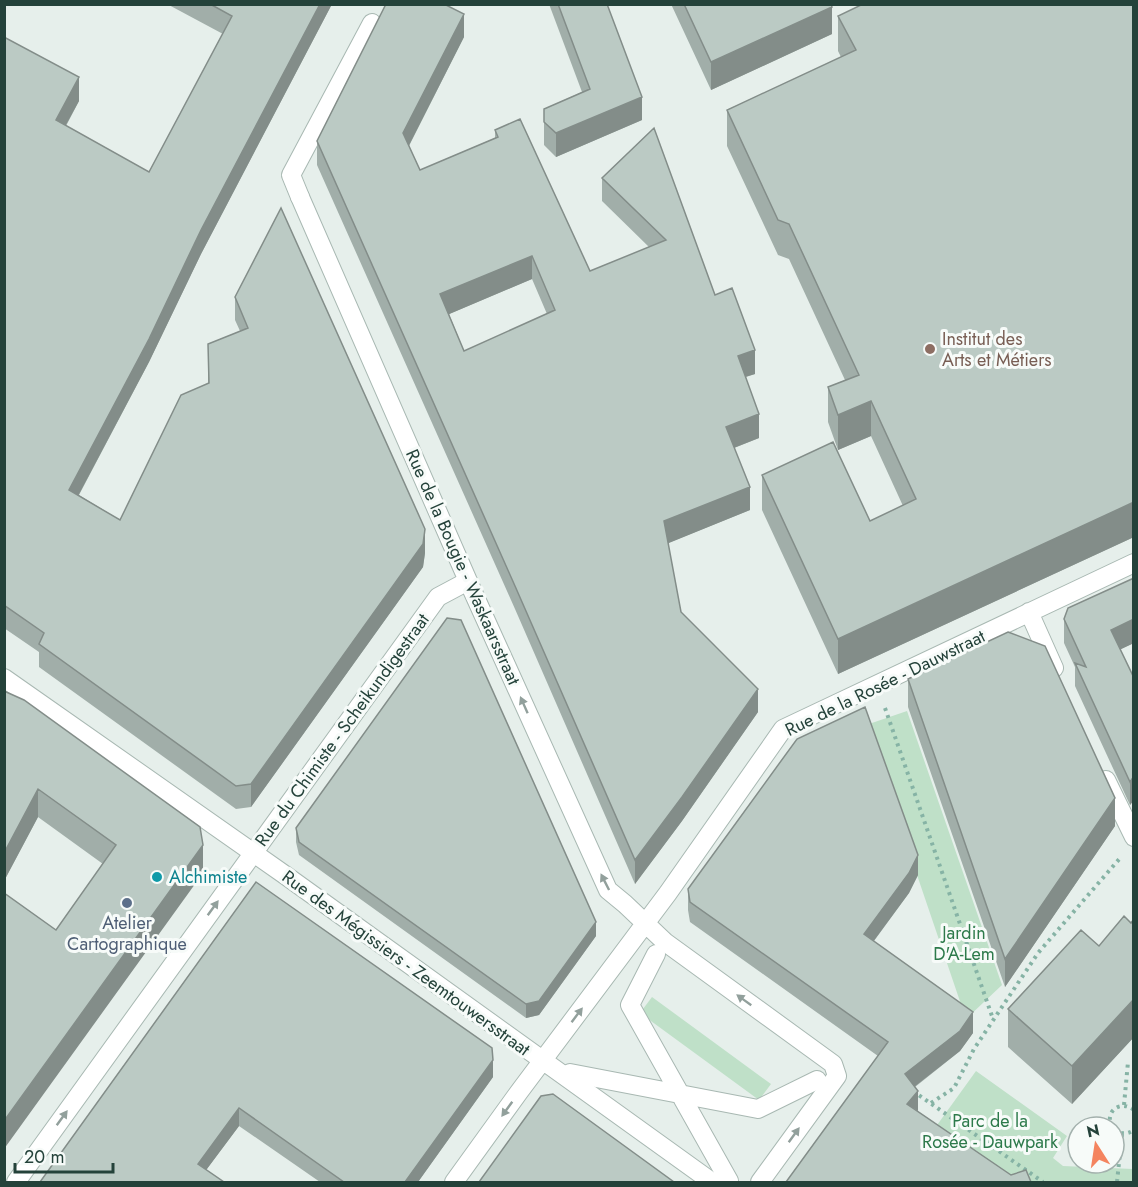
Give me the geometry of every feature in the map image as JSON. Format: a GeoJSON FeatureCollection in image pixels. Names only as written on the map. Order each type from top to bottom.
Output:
{"type":"FeatureCollection","features":[{"type":"Feature","properties":{"kind":"street","name":"Rue de la Bougie - Waskaarsstraat"},"geometry":{"type":"LineString","coordinates":[[372,23],[291,175],[468,581],[608,890],[666,942],[833,1064],[837,1076],[760,1182]]}},
{"type":"Feature","properties":{"kind":"street","name":"Rue de la Rosée - Dauwstraat"},"geometry":{"type":"LineString","coordinates":[[454,1182],[668,893],[783,729],[1134,563]]}},
{"type":"Feature","properties":{"kind":"street","name":"Rue du Chimiste - Scheikundigestraat"},"geometry":{"type":"LineString","coordinates":[[16,1182],[438,597],[468,581]]}},
{"type":"Feature","properties":{"kind":"street"},"geometry":{"type":"LineString","coordinates":[[1029,612],[1061,683]]}},
{"type":"Feature","properties":{"kind":"street","name":"Rue des Mégissiers - Zeemtouwersstraat"},"geometry":{"type":"LineString","coordinates":[[4,678],[253,853],[542,1062],[720,1182]]}},
{"type":"Feature","properties":{"kind":"street"},"geometry":{"type":"LineString","coordinates":[[1099,766],[1130,844]]}},
{"type":"Feature","properties":{"kind":"street"},"geometry":{"type":"LineString","coordinates":[[656,954],[630,1005],[680,1094],[720,1182]]}},
{"type":"Feature","properties":{"kind":"street"},"geometry":{"type":"LineString","coordinates":[[570,1073],[758,1109],[817,1080]]}},
{"type":"Feature","properties":{"kind":"path"},"geometry":{"type":"LineString","coordinates":[[877,685],[993,1019]]}},
{"type":"Feature","properties":{"kind":"path"},"geometry":{"type":"LineString","coordinates":[[932,1103],[954,1088],[974,1049],[1038,953],[1130,844]]}},
{"type":"Feature","properties":{"kind":"path"},"geometry":{"type":"LineString","coordinates":[[1124,1105],[1128,1062]]}},
{"type":"Feature","properties":{"kind":"path"},"geometry":{"type":"LineString","coordinates":[[912,1091],[1043,1182]]}},
{"type":"Feature","properties":{"kind":"path"},"geometry":{"type":"LineString","coordinates":[[1110,1115],[1118,1106],[1124,1105],[1134,1110]]}},
{"type":"Feature","properties":{"kind":"green space","name":"Jardin D'A-Lem"},"geometry":{"type":"Polygon","coordinates":[[[907,711],[1002,985],[966,1019],[866,725],[907,711]]]}},
{"type":"Feature","properties":{"kind":"green space"},"geometry":{"type":"Polygon","coordinates":[[[652,997],[771,1084],[759,1100],[640,1013],[652,997]]]}},
{"type":"Feature","properties":{"kind":"green space","name":"Parc de la Rosée - Dauwpark"},"geometry":{"type":"Polygon","coordinates":[[[976,1071],[1066,1135],[1053,1158],[1066,1166],[1066,1175],[1126,1175],[1126,1169],[1133,1169],[1133,1182],[992,1182],[927,1139],[976,1071]]]}},
{"type":"Feature","properties":{"kind":"building"},"geometry":{"type":"Polygon","coordinates":[[[210,4],[320,4],[201,230],[149,339],[69,490],[120,520],[181,395],[209,383],[208,344],[248,328],[235,297],[281,208],[425,529],[423,544],[251,784],[236,786],[39,644],[44,633],[4,605],[4,37],[79,77],[56,120],[149,172],[232,16],[210,4]]]}},
{"type":"Feature","properties":{"kind":"building"},"geometry":{"type":"Polygon","coordinates":[[[386,4],[444,4],[464,14],[403,133],[420,170],[498,137],[495,130],[520,119],[590,271],[666,240],[602,178],[654,128],[715,295],[732,288],[755,350],[738,356],[759,414],[726,427],[750,487],[664,521],[681,612],[758,689],[635,860],[515,586],[317,141],[386,4]],[[532,256],[440,294],[464,351],[555,310],[532,256]]]}},
{"type":"Feature","properties":{"kind":"building"},"geometry":{"type":"Polygon","coordinates":[[[558,4],[607,4],[642,97],[556,133],[544,122],[544,109],[590,89],[558,4]]]}},
{"type":"Feature","properties":{"kind":"building"},"geometry":{"type":"Polygon","coordinates":[[[684,4],[831,4],[832,7],[711,62],[684,4]]]}},
{"type":"Feature","properties":{"kind":"building","name":"Institut des Arts et Métiers"},"geometry":{"type":"Polygon","coordinates":[[[863,4],[1134,4],[1134,502],[838,639],[762,475],[833,442],[870,521],[916,499],[871,401],[838,415],[828,387],[859,375],[789,224],[778,220],[727,110],[856,50],[838,16],[863,4]]]}},
{"type":"Feature","properties":{"kind":"building"},"geometry":{"type":"Polygon","coordinates":[[[1134,578],[1134,619],[1111,630],[1134,678],[1134,776],[1130,782],[1075,663],[1086,667],[1064,619],[1068,608],[1134,578]]]}},
{"type":"Feature","properties":{"kind":"building"},"geometry":{"type":"Polygon","coordinates":[[[447,618],[461,620],[596,922],[539,1001],[526,1004],[299,842],[296,828],[447,618]]]}},
{"type":"Feature","properties":{"kind":"building"},"geometry":{"type":"Polygon","coordinates":[[[1008,632],[1045,646],[1115,798],[1005,959],[908,679],[1008,632]]]}},
{"type":"Feature","properties":{"kind":"building"},"geometry":{"type":"Polygon","coordinates":[[[4,691],[24,700],[200,827],[203,845],[4,1121],[4,893],[56,930],[116,845],[38,789],[4,853],[4,691]]]}},
{"type":"Feature","properties":{"kind":"building"},"geometry":{"type":"Polygon","coordinates":[[[865,707],[918,855],[909,873],[864,934],[973,1012],[960,1031],[905,1074],[918,1091],[907,1104],[1011,1175],[1026,1170],[1031,1182],[786,1182],[888,1042],[690,902],[688,889],[797,739],[865,707]]]}},
{"type":"Feature","properties":{"kind":"building"},"geometry":{"type":"Polygon","coordinates":[[[256,882],[492,1048],[493,1060],[405,1182],[344,1182],[239,1108],[198,1164],[224,1182],[40,1182],[256,882]]]}},
{"type":"Feature","properties":{"kind":"building"},"geometry":{"type":"Polygon","coordinates":[[[1124,916],[1131,923],[1134,919],[1134,999],[1072,1066],[1008,1009],[1081,930],[1099,946],[1124,916]]]}},
{"type":"Feature","properties":{"kind":"building"},"geometry":{"type":"Polygon","coordinates":[[[553,1094],[674,1182],[479,1182],[541,1096],[553,1094]]]}},
{"type":"Feature","properties":{"kind":"place","name":"Institut des Arts et Métiers"},"geometry":{"type":"Point","coordinates":[930,349]}},
{"type":"Feature","properties":{"kind":"place","name":"Alchimiste"},"geometry":{"type":"Point","coordinates":[157,877]}},
{"type":"Feature","properties":{"kind":"place","name":"Atelier Cartographique"},"geometry":{"type":"Point","coordinates":[127,903]}}]}
